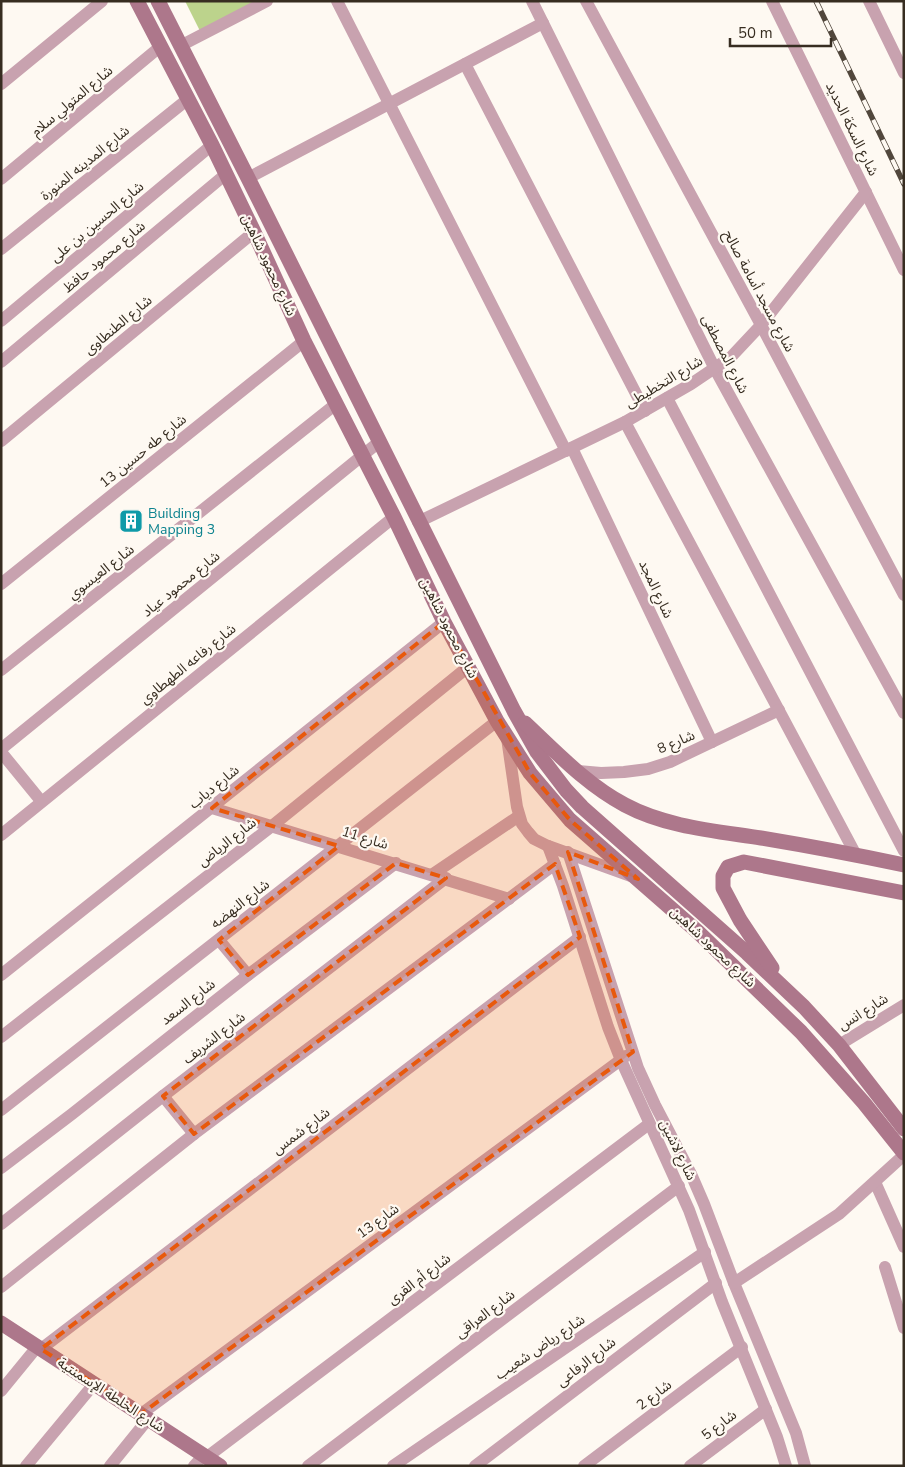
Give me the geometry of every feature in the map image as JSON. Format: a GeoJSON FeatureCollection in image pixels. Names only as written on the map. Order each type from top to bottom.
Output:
{"type":"FeatureCollection","features":[{"type":"Feature","properties":{"kind":"main road","name":"شارع محمود شاهين"},"geometry":{"type":"LineString","coordinates":[[137,1],[212,145],[304,341],[394,517],[444,622],[498,722],[530,773],[549,797],[589,838],[698,932],[801,1032],[864,1103],[904,1154]]}},
{"type":"Feature","properties":{"kind":"main road","name":"شارع محمود شاهين"},"geometry":{"type":"LineString","coordinates":[[158,1],[182,45],[418,522],[514,712],[537,752],[551,772],[582,807],[704,913],[785,988],[839,1045],[904,1129]]}},
{"type":"Feature","properties":{"kind":"main road"},"geometry":{"type":"LineString","coordinates":[[514,712],[578,771],[604,792],[646,816],[699,828],[904,865]]}},
{"type":"Feature","properties":{"kind":"main road"},"geometry":{"type":"LineString","coordinates":[[785,988],[740,920],[723,888],[723,876],[728,866],[744,862],[904,892]]}},
{"type":"Feature","properties":{"kind":"main road","name":"شارع الخلطة الإسمنتية"},"geometry":{"type":"LineString","coordinates":[[1,1324],[145,1416],[202,1459],[220,1466]]}},
{"type":"Feature","properties":{"kind":"street"},"geometry":{"type":"LineString","coordinates":[[1,84],[102,1]]}},
{"type":"Feature","properties":{"kind":"street"},"geometry":{"type":"LineString","coordinates":[[182,45],[267,1]]}},
{"type":"Feature","properties":{"kind":"street","name":"شارع المجد"},"geometry":{"type":"LineString","coordinates":[[337,1],[569,449],[712,742]]}},
{"type":"Feature","properties":{"kind":"street","name":"شارع المصطفى"},"geometry":{"type":"LineString","coordinates":[[532,1],[715,369],[904,713]]}},
{"type":"Feature","properties":{"kind":"street","name":"شارع مسجد أسامة صالح"},"geometry":{"type":"LineString","coordinates":[[586,1],[904,595]]}},
{"type":"Feature","properties":{"kind":"street","name":"شارع السكة الحديد"},"geometry":{"type":"LineString","coordinates":[[772,1],[904,270]]}},
{"type":"Feature","properties":{"kind":"street"},"geometry":{"type":"LineString","coordinates":[[869,1],[904,73]]}},
{"type":"Feature","properties":{"kind":"street"},"geometry":{"type":"LineString","coordinates":[[248,178],[543,23]]}},
{"type":"Feature","properties":{"kind":"street","name":"شارع المتولي سلام"},"geometry":{"type":"LineString","coordinates":[[1,179],[161,46]]}},
{"type":"Feature","properties":{"kind":"street"},"geometry":{"type":"LineString","coordinates":[[465,64],[645,411]]}},
{"type":"Feature","properties":{"kind":"street","name":"شارع المدينه المنورة"},"geometry":{"type":"LineString","coordinates":[[1,249],[188,99]]}},
{"type":"Feature","properties":{"kind":"street","name":"شارع الحسين بن على"},"geometry":{"type":"LineString","coordinates":[[1,321],[212,145]]}},
{"type":"Feature","properties":{"kind":"street","name":"شارع محمود حافظ"},"geometry":{"type":"LineString","coordinates":[[1,362],[226,174]]}},
{"type":"Feature","properties":{"kind":"street","name":"شارع التخطيطى"},"geometry":{"type":"LineString","coordinates":[[418,522],[625,422],[732,357],[761,325],[866,192]]}},
{"type":"Feature","properties":{"kind":"street","name":"شارع الطنطاوى"},"geometry":{"type":"LineString","coordinates":[[1,441],[254,232]]}},
{"type":"Feature","properties":{"kind":"street","name":"شارع طه حسين 13"},"geometry":{"type":"LineString","coordinates":[[1,584],[304,341]]}},
{"type":"Feature","properties":{"kind":"street"},"geometry":{"type":"LineString","coordinates":[[667,398],[904,851]]}},
{"type":"Feature","properties":{"kind":"street","name":"شارع العيسوي"},"geometry":{"type":"LineString","coordinates":[[1,670],[336,404]]}},
{"type":"Feature","properties":{"kind":"street"},"geometry":{"type":"LineString","coordinates":[[625,422],[856,855]]}},
{"type":"Feature","properties":{"kind":"street","name":"شارع محمود عياد"},"geometry":{"type":"LineString","coordinates":[[1,750],[379,442]]}},
{"type":"Feature","properties":{"kind":"street","name":"شارع رفاعه الطهطاوي"},"geometry":{"type":"LineString","coordinates":[[1,835],[394,517]]}},
{"type":"Feature","properties":{"kind":"street","name":"شارع دياب"},"geometry":{"type":"LineString","coordinates":[[1,976],[444,622]]}},
{"type":"Feature","properties":{"kind":"street","name":"شارع الرياض"},"geometry":{"type":"LineString","coordinates":[[1,1037],[272,826],[468,667]]}},
{"type":"Feature","properties":{"kind":"street","name":"شارع 8"},"geometry":{"type":"LineString","coordinates":[[578,771],[617,773],[648,769],[670,762],[779,710]]}},
{"type":"Feature","properties":{"kind":"street","name":"شارع النهضه"},"geometry":{"type":"LineString","coordinates":[[1,1110],[498,722]]}},
{"type":"Feature","properties":{"kind":"street"},"geometry":{"type":"LineString","coordinates":[[507,736],[519,816],[534,839],[548,846],[638,879]]}},
{"type":"Feature","properties":{"kind":"street"},"geometry":{"type":"LineString","coordinates":[[1,750],[41,801]]}},
{"type":"Feature","properties":{"kind":"street","name":"شارع 11"},"geometry":{"type":"LineString","coordinates":[[212,808],[433,874],[509,899]]}},
{"type":"Feature","properties":{"kind":"street"},"geometry":{"type":"LineString","coordinates":[[433,874],[519,816]]}},
{"type":"Feature","properties":{"kind":"street","name":"شارع لاشين"},"geometry":{"type":"LineString","coordinates":[[548,846],[620,1060],[679,1186],[697,1230],[786,1466]]}},
{"type":"Feature","properties":{"kind":"street","name":"شارع لاشين"},"geometry":{"type":"LineString","coordinates":[[568,852],[633,1052],[646,1086],[691,1174],[712,1223],[734,1283],[796,1433],[805,1466]]}},
{"type":"Feature","properties":{"kind":"street","name":"شارع السعد"},"geometry":{"type":"LineString","coordinates":[[1,1168],[248,975],[396,863]]}},
{"type":"Feature","properties":{"kind":"street"},"geometry":{"type":"LineString","coordinates":[[1,1286],[194,1134],[555,864]]}},
{"type":"Feature","properties":{"kind":"street","name":"شارع الشريف"},"geometry":{"type":"LineString","coordinates":[[1,1224],[163,1096],[446,878]]}},
{"type":"Feature","properties":{"kind":"street"},"geometry":{"type":"LineString","coordinates":[[563,886],[578,882]]}},
{"type":"Feature","properties":{"kind":"street","name":"شارع شمس"},"geometry":{"type":"LineString","coordinates":[[1,1391],[39,1348],[580,937]]}},
{"type":"Feature","properties":{"kind":"street"},"geometry":{"type":"LineString","coordinates":[[219,940],[248,975]]}},
{"type":"Feature","properties":{"kind":"street","name":"شارع انس"},"geometry":{"type":"LineString","coordinates":[[839,1045],[904,1005]]}},
{"type":"Feature","properties":{"kind":"street","name":"شارع 13"},"geometry":{"type":"LineString","coordinates":[[145,1416],[633,1052]]}},
{"type":"Feature","properties":{"kind":"street"},"geometry":{"type":"LineString","coordinates":[[163,1096],[194,1134]]}},
{"type":"Feature","properties":{"kind":"street","name":"شارع أم القرى"},"geometry":{"type":"LineString","coordinates":[[202,1459],[649,1124]]}},
{"type":"Feature","properties":{"kind":"street"},"geometry":{"type":"LineString","coordinates":[[734,1283],[819,1228],[857,1199],[904,1154]]}},
{"type":"Feature","properties":{"kind":"street"},"geometry":{"type":"LineString","coordinates":[[875,1182],[904,1247]]}},
{"type":"Feature","properties":{"kind":"street","name":"شارع العراقى"},"geometry":{"type":"LineString","coordinates":[[308,1466],[679,1186]]}},
{"type":"Feature","properties":{"kind":"street"},"geometry":{"type":"LineString","coordinates":[[697,1230],[712,1223]]}},
{"type":"Feature","properties":{"kind":"street","name":"شارع رياض شعيب"},"geometry":{"type":"LineString","coordinates":[[393,1466],[705,1252]]}},
{"type":"Feature","properties":{"kind":"street"},"geometry":{"type":"LineString","coordinates":[[885,1267],[904,1328]]}},
{"type":"Feature","properties":{"kind":"street","name":"شارع الرفاعى"},"geometry":{"type":"LineString","coordinates":[[475,1466],[716,1283]]}},
{"type":"Feature","properties":{"kind":"street","name":"شارع 2"},"geometry":{"type":"LineString","coordinates":[[584,1466],[742,1347]]}},
{"type":"Feature","properties":{"kind":"street"},"geometry":{"type":"LineString","coordinates":[[26,1466],[94,1384]]}},
{"type":"Feature","properties":{"kind":"street","name":"شارع 5"},"geometry":{"type":"LineString","coordinates":[[690,1466],[766,1409]]}},
{"type":"Feature","properties":{"kind":"street"},"geometry":{"type":"LineString","coordinates":[[110,1466],[145,1416]]}},
{"type":"Feature","properties":{"kind":"highlighted area"},"geometry":{"type":"Polygon","coordinates":[[[444,622],[530,773],[570,820],[638,879],[568,852],[633,1052],[141,1414],[41,1349],[580,937],[555,864],[194,1134],[163,1096],[446,878],[396,863],[248,975],[219,940],[339,846],[212,808],[444,622]]]}},
{"type":"Feature","properties":{"kind":"green space"},"geometry":{"type":"Polygon","coordinates":[[[185,1],[257,1],[201,33],[185,1]]]}},
{"type":"Feature","properties":{"kind":"railway"},"geometry":{"type":"LineString","coordinates":[[816,1],[904,184]]}},
{"type":"Feature","properties":{"kind":"place","name":"Building Mapping 3"},"geometry":{"type":"Point","coordinates":[131,521]}}]}
